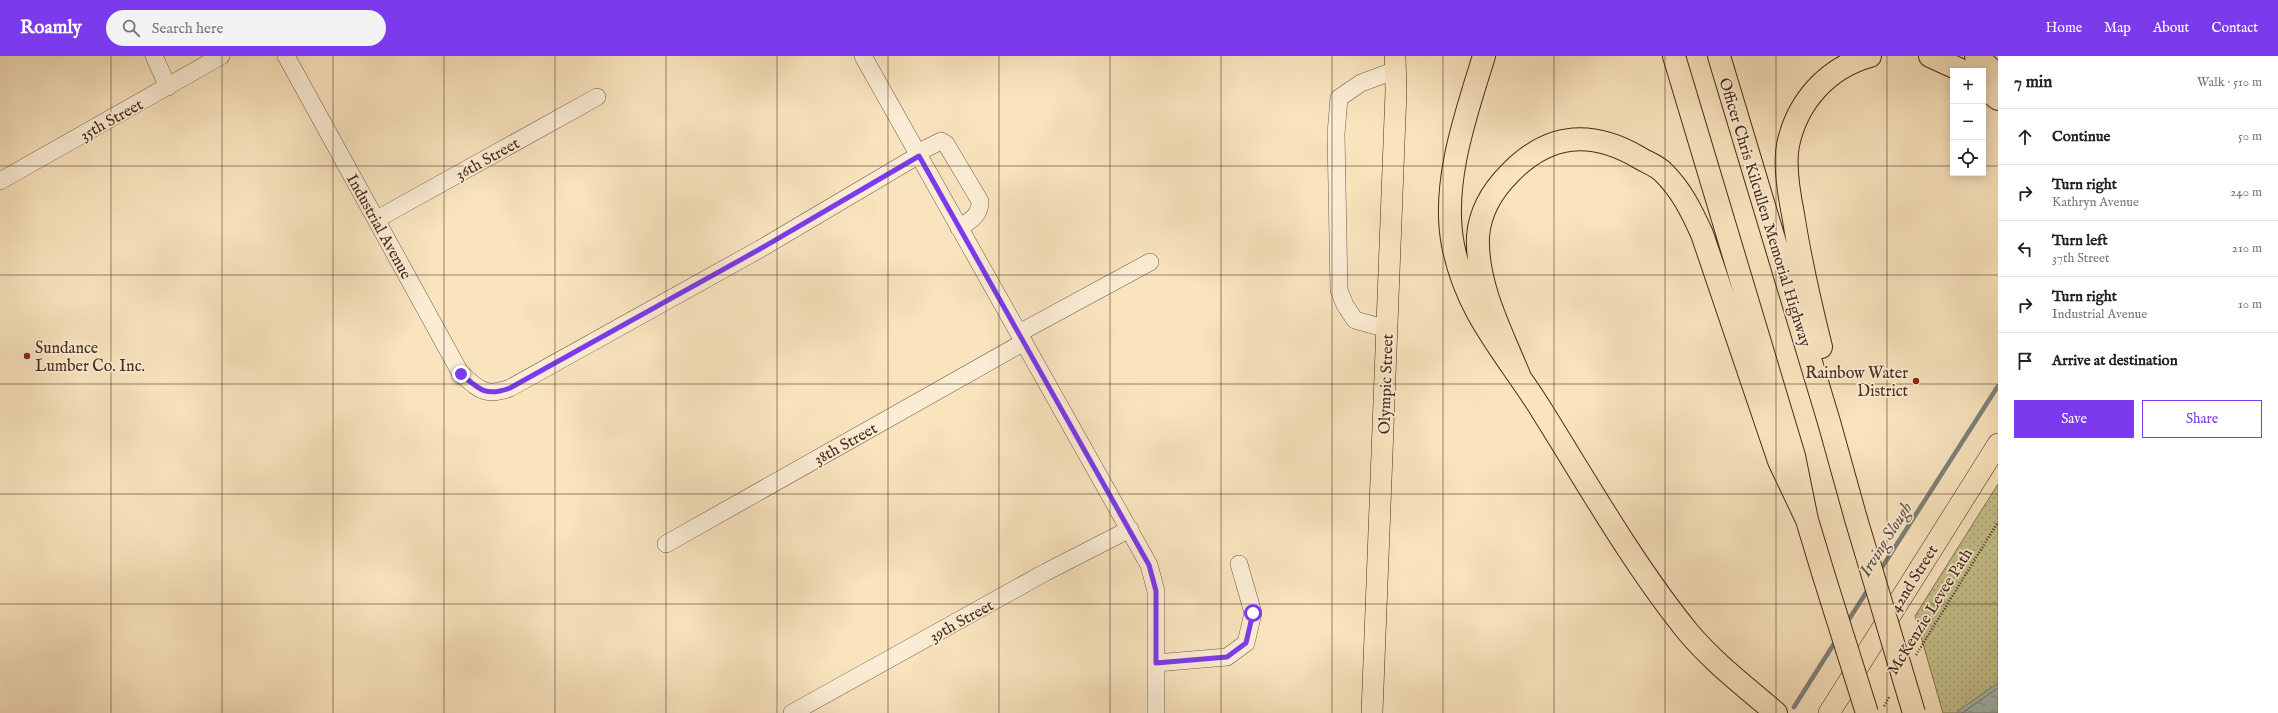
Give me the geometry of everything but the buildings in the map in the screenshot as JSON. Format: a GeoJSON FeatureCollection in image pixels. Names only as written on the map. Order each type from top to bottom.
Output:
{"type":"FeatureCollection","features":[{"type":"Feature","properties":{"kind":"highway"},"geometry":{"type":"LineString","coordinates":[[1484,56],[1464,118],[1449,197],[1453,244],[1469,298],[1488,334],[1519,375],[1654,587],[1689,634],[1729,675],[1776,713]]}},
{"type":"Feature","properties":{"kind":"highway"},"geometry":{"type":"LineString","coordinates":[[1674,56],[1794,456],[1807,520],[1823,573],[1875,710]]}},
{"type":"Feature","properties":{"kind":"highway","name":"Officer Chris Kilcullen Memorial Highway"},"geometry":{"type":"LineString","coordinates":[[1719,56],[1829,422],[1856,519],[1914,713]]}},
{"type":"Feature","properties":{"kind":"highway"},"geometry":{"type":"LineString","coordinates":[[1829,422],[1823,355],[1800,260],[1788,187],[1788,146],[1798,115],[1813,91],[1834,71],[1857,60],[1870,56]]}},
{"type":"Feature","properties":{"kind":"highway"},"geometry":{"type":"LineString","coordinates":[[1930,56],[1956,68]]}},
{"type":"Feature","properties":{"kind":"highway"},"geometry":{"type":"LineString","coordinates":[[1976,56],[1998,75]]}},
{"type":"Feature","properties":{"kind":"highway"},"geometry":{"type":"LineString","coordinates":[[1986,89],[1998,99]]}},
{"type":"Feature","properties":{"kind":"highway"},"geometry":{"type":"LineString","coordinates":[[1519,375],[1488,298],[1479,264],[1478,235],[1484,212],[1495,189],[1526,157],[1555,142],[1582,138],[1626,150],[1663,171],[1687,201],[1702,234],[1779,461],[1807,520]]}},
{"type":"Feature","properties":{"kind":"main road","name":"Olympic Street"},"geometry":{"type":"LineString","coordinates":[[1372,713],[1387,329],[1395,63]]}},
{"type":"Feature","properties":{"kind":"main road","name":"42nd Street"},"geometry":{"type":"LineString","coordinates":[[1829,713],[1998,444]]}},
{"type":"Feature","properties":{"kind":"street"},"geometry":{"type":"LineString","coordinates":[[154,56],[168,87]]}},
{"type":"Feature","properties":{"kind":"street","name":"35th Street"},"geometry":{"type":"LineString","coordinates":[[0,181],[221,56]]}},
{"type":"Feature","properties":{"kind":"street","name":"Industrial Avenue"},"geometry":{"type":"LineString","coordinates":[[286,56],[461,374],[480,390],[496,393],[510,388],[760,249],[918,154]]}},
{"type":"Feature","properties":{"kind":"street"},"geometry":{"type":"LineString","coordinates":[[863,56],[1149,565],[1156,591],[1156,713]]}},
{"type":"Feature","properties":{"kind":"street"},"geometry":{"type":"LineString","coordinates":[[1387,329],[1355,320],[1345,305],[1340,290],[1336,134],[1339,98],[1395,63]]}},
{"type":"Feature","properties":{"kind":"street","name":"36th Street"},"geometry":{"type":"LineString","coordinates":[[377,219],[597,97]]}},
{"type":"Feature","properties":{"kind":"street"},"geometry":{"type":"LineString","coordinates":[[918,154],[941,141],[946,144],[980,201],[980,210],[975,218],[959,228]]}},
{"type":"Feature","properties":{"kind":"street","name":"38th Street"},"geometry":{"type":"LineString","coordinates":[[666,544],[1150,262]]}},
{"type":"Feature","properties":{"kind":"street","name":"39th Street"},"geometry":{"type":"LineString","coordinates":[[792,713],[1046,572],[1130,529]]}},
{"type":"Feature","properties":{"kind":"street"},"geometry":{"type":"LineString","coordinates":[[1156,663],[1227,657],[1246,643],[1253,613],[1239,564]]}},
{"type":"Feature","properties":{"kind":"path","name":"McKenzie Levee Path"},"geometry":{"type":"LineString","coordinates":[[1914,658],[1998,522]]}},
{"type":"Feature","properties":{"kind":"path","name":"McKenzie Levee Path"},"geometry":{"type":"LineString","coordinates":[[1875,710],[1891,695]]}},
{"type":"Feature","properties":{"kind":"shaded area"},"geometry":{"type":"Polygon","coordinates":[[[1998,484],[1998,713],[1943,713],[1915,616],[1998,484]]]}},
{"type":"Feature","properties":{"kind":"water"},"geometry":{"type":"Polygon","coordinates":[[[1998,683],[1998,713],[1958,713],[1958,711],[1998,683]]]}},
{"type":"Feature","properties":{"kind":"waterway","name":"Irving Slough"},"geometry":{"type":"LineString","coordinates":[[1879,572],[1998,386]]}},
{"type":"Feature","properties":{"kind":"waterway","name":"Irving Slough"},"geometry":{"type":"LineString","coordinates":[[1846,624],[1869,588]]}},
{"type":"Feature","properties":{"kind":"waterway","name":"Irving Slough"},"geometry":{"type":"LineString","coordinates":[[1794,707],[1837,639]]}},
{"type":"Feature","properties":{"kind":"place","name":"Sundance Lumber Co. Inc."},"geometry":{"type":"Point","coordinates":[27,356]}},
{"type":"Feature","properties":{"kind":"place","name":"Rainbow Water District"},"geometry":{"type":"Point","coordinates":[1916,381]}},
{"type":"Feature","properties":{"kind":"route"},"geometry":{"type":"LineString","coordinates":[[461,374],[480,390],[496,393],[510,388],[760,249],[919,156],[1149,565],[1156,591],[1156,663],[1227,657],[1246,643],[1253,613]]}}]}
